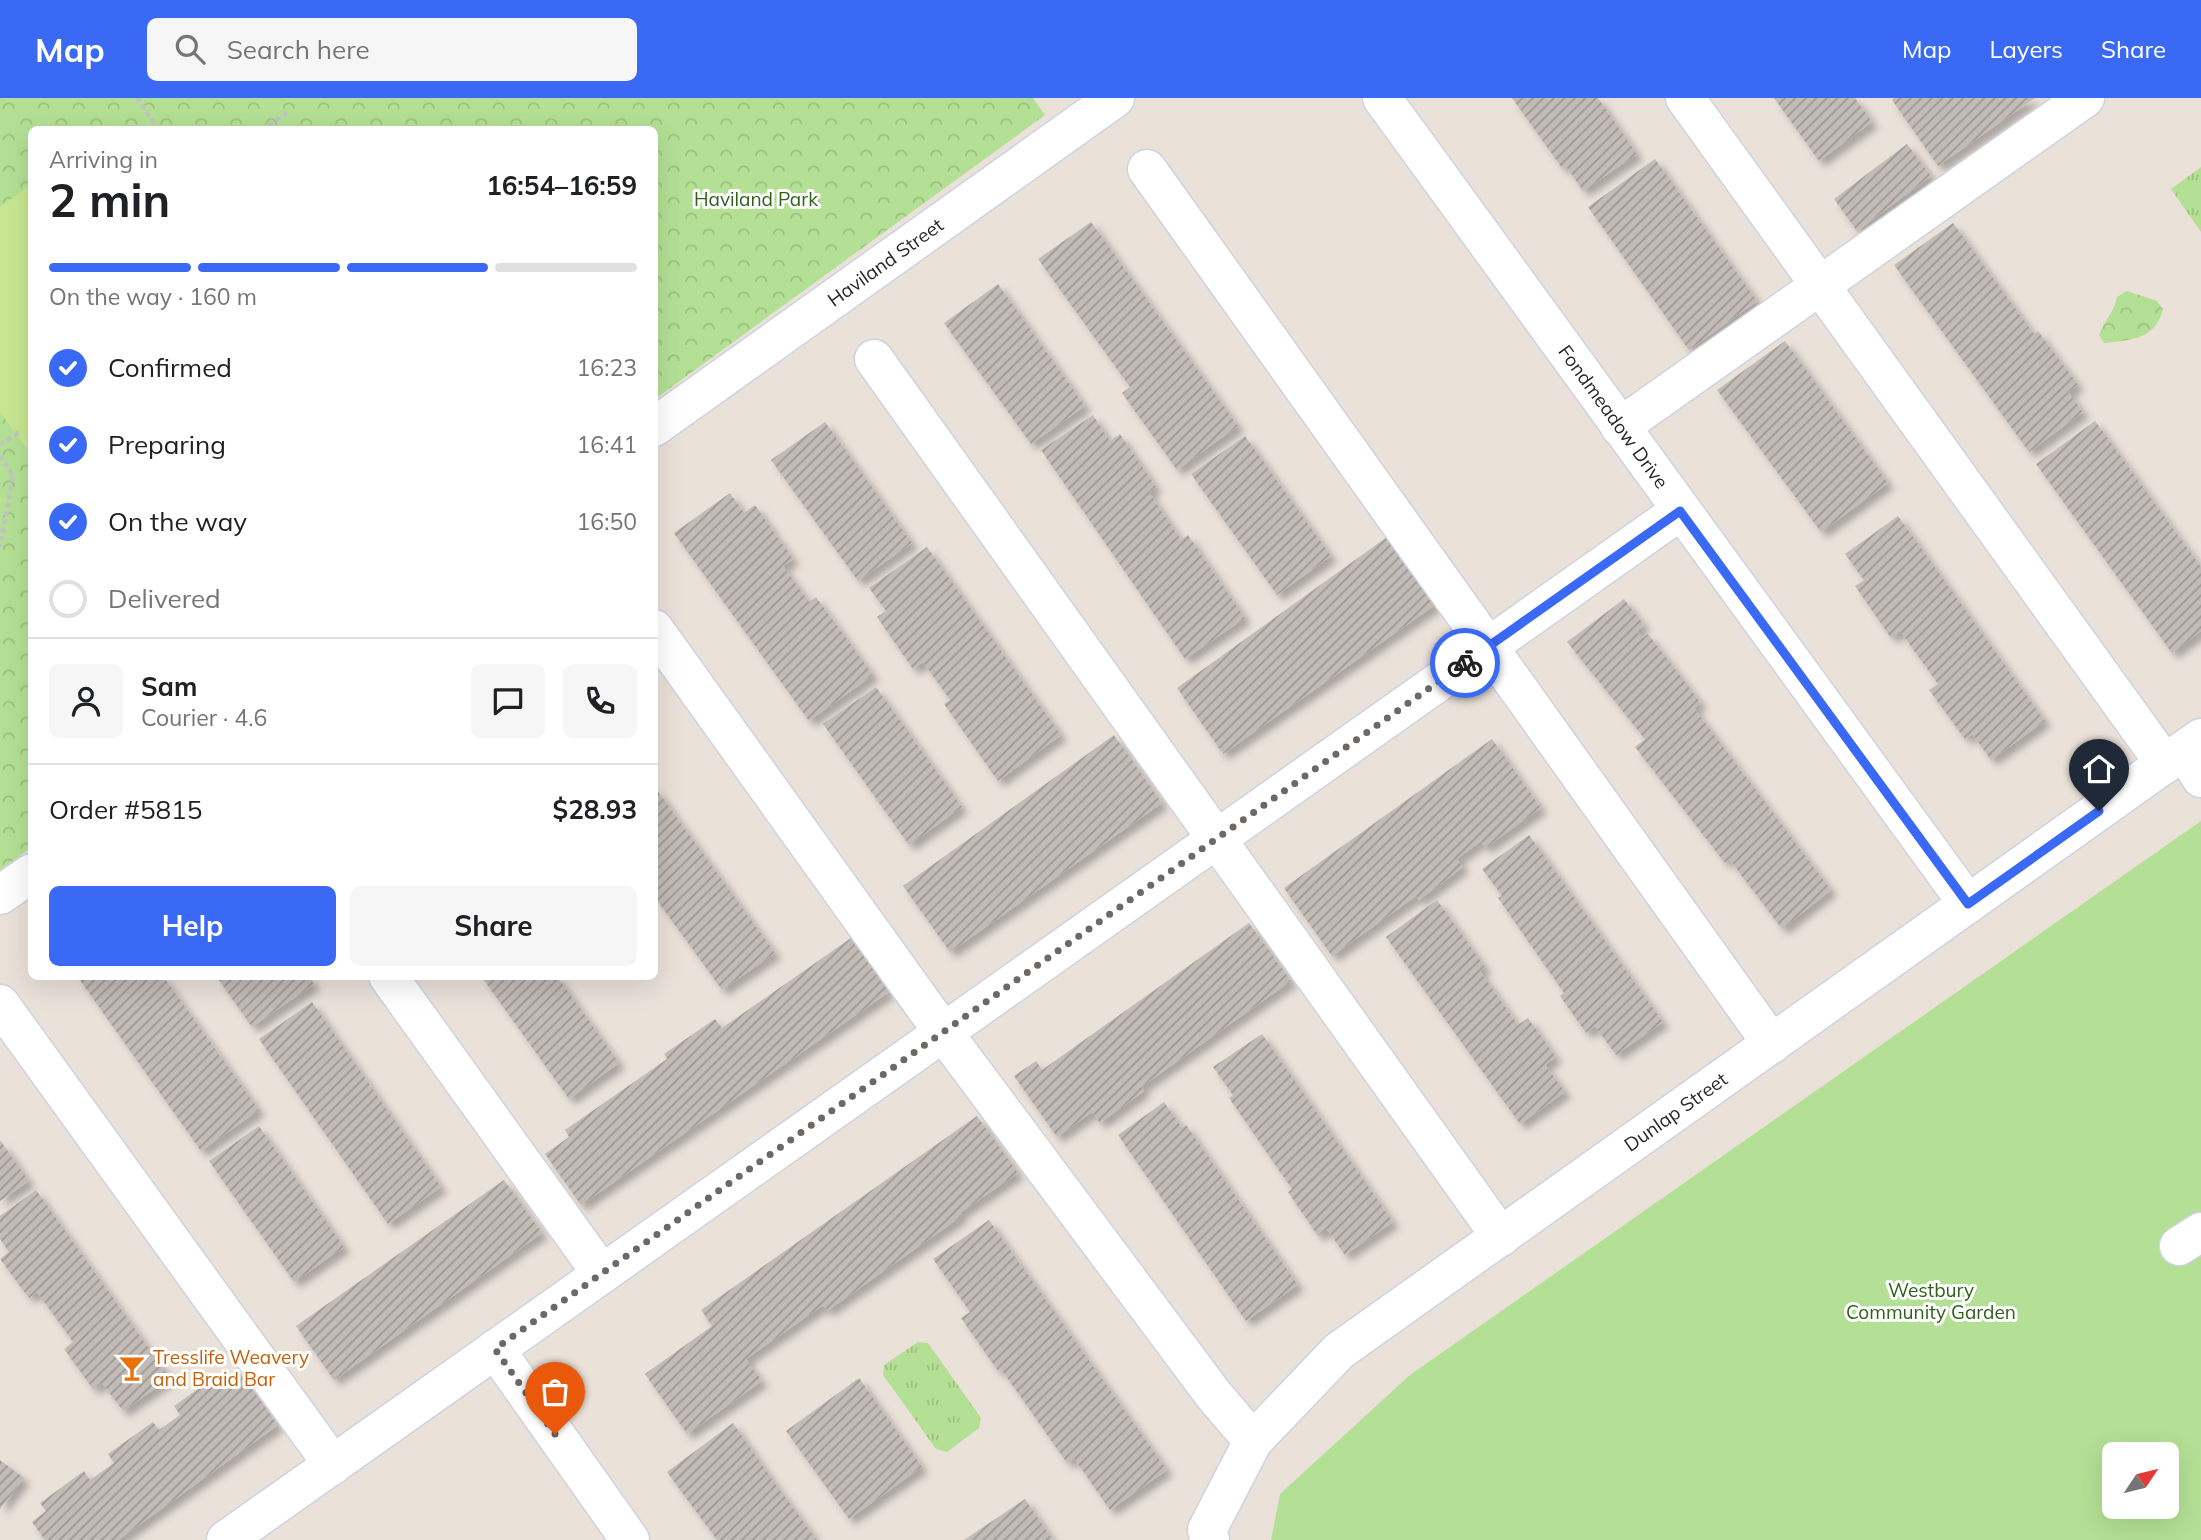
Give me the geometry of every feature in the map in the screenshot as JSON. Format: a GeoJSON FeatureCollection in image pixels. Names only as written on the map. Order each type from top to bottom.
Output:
{"type":"FeatureCollection","features":[{"type":"Feature","properties":{"kind":"street","name":"Haviland Street"},"geometry":{"type":"LineString","coordinates":[[658,424],[1115,98]]}},
{"type":"Feature","properties":{"kind":"street","name":"Fondmeadow Drive"},"geometry":{"type":"LineString","coordinates":[[1382,98],[1968,904]]}},
{"type":"Feature","properties":{"kind":"street"},"geometry":{"type":"LineString","coordinates":[[1685,98],[1819,286],[2188,758]]}},
{"type":"Feature","properties":{"kind":"street"},"geometry":{"type":"LineString","coordinates":[[1620,428],[2085,98]]}},
{"type":"Feature","properties":{"kind":"street"},"geometry":{"type":"LineString","coordinates":[[1147,169],[1772,1044]]}},
{"type":"Feature","properties":{"kind":"street"},"geometry":{"type":"LineString","coordinates":[[874,359],[1501,1237]]}},
{"type":"Feature","properties":{"kind":"street"},"geometry":{"type":"LineString","coordinates":[[226,1540],[1680,511]]}},
{"type":"Feature","properties":{"kind":"street"},"geometry":{"type":"LineString","coordinates":[[658,635],[943,1032],[1204,1383],[1253,1441]]}},
{"type":"Feature","properties":{"kind":"street","name":"Dunlap Street"},"geometry":{"type":"LineString","coordinates":[[1210,1540],[1208,1530],[1253,1441],[1339,1351],[1968,904],[2188,758]]}},
{"type":"Feature","properties":{"kind":"street"},"geometry":{"type":"LineString","coordinates":[[0,895],[28,876]]}},
{"type":"Feature","properties":{"kind":"street"},"geometry":{"type":"LineString","coordinates":[[391,980],[602,1274]]}},
{"type":"Feature","properties":{"kind":"street"},"geometry":{"type":"LineString","coordinates":[[0,1004],[333,1465]]}},
{"type":"Feature","properties":{"kind":"street"},"geometry":{"type":"LineString","coordinates":[[495,1349],[630,1540]]}},
{"type":"Feature","properties":{"kind":"path"},"geometry":{"type":"LineString","coordinates":[[137,98],[156,126]]}},
{"type":"Feature","properties":{"kind":"path"},"geometry":{"type":"LineString","coordinates":[[268,126],[289,111]]}},
{"type":"Feature","properties":{"kind":"path"},"geometry":{"type":"LineString","coordinates":[[0,445],[19,432]]}},
{"type":"Feature","properties":{"kind":"path"},"geometry":{"type":"LineString","coordinates":[[0,456],[13,475],[0,547]]}},
{"type":"Feature","properties":{"kind":"green space","name":"Haviland Park"},"geometry":{"type":"Polygon","coordinates":[[[0,98],[1033,98],[1045,115],[658,397],[658,126],[28,126],[28,850],[0,870],[0,98]]]}},
{"type":"Feature","properties":{"kind":"green space"},"geometry":{"type":"Polygon","coordinates":[[[2201,167],[2201,232],[2171,189],[2201,167]]]}},
{"type":"Feature","properties":{"kind":"green space"},"geometry":{"type":"Polygon","coordinates":[[[28,186],[28,451],[0,412],[0,207],[28,186]]]}},
{"type":"Feature","properties":{"kind":"green space"},"geometry":{"type":"Polygon","coordinates":[[[2127,291],[2157,301],[2163,309],[2159,319],[2148,333],[2132,339],[2104,343],[2099,335],[2101,330],[2117,297],[2127,291]]]}},
{"type":"Feature","properties":{"kind":"green space","name":"Westbury Community Garden"},"geometry":{"type":"Polygon","coordinates":[[[2201,821],[2201,1540],[1271,1540],[1280,1494],[1410,1375],[2201,821]]]}},
{"type":"Feature","properties":{"kind":"green space"},"geometry":{"type":"Polygon","coordinates":[[[918,1342],[928,1343],[981,1418],[979,1428],[947,1452],[936,1449],[883,1375],[884,1365],[918,1342]]]}},
{"type":"Feature","properties":{"kind":"building"},"geometry":{"type":"Polygon","coordinates":[[[1512,98],[1598,98],[1637,154],[1583,191],[1566,166],[1562,168],[1512,98]]]}},
{"type":"Feature","properties":{"kind":"building"},"geometry":{"type":"Polygon","coordinates":[[[1774,98],[1855,98],[1872,122],[1819,161],[1774,98]]]}},
{"type":"Feature","properties":{"kind":"building"},"geometry":{"type":"Polygon","coordinates":[[[2035,98],[1938,166],[1892,100],[2035,98]]]}},
{"type":"Feature","properties":{"kind":"building"},"geometry":{"type":"Polygon","coordinates":[[[1907,144],[1931,176],[1857,231],[1834,199],[1907,144]]]}},
{"type":"Feature","properties":{"kind":"building"},"geometry":{"type":"Polygon","coordinates":[[[1655,159],[1757,301],[1689,350],[1588,207],[1655,159]]]}},
{"type":"Feature","properties":{"kind":"building"},"geometry":{"type":"Polygon","coordinates":[[[1091,222],[1238,426],[1177,470],[1122,393],[1130,387],[1038,259],[1091,222]]]}},
{"type":"Feature","properties":{"kind":"building"},"geometry":{"type":"Polygon","coordinates":[[[1953,223],[2034,334],[2038,331],[2078,385],[2068,392],[2083,412],[2029,452],[1894,265],[1953,223]]]}},
{"type":"Feature","properties":{"kind":"building"},"geometry":{"type":"Polygon","coordinates":[[[998,284],[1085,406],[1031,444],[944,323],[998,284]]]}},
{"type":"Feature","properties":{"kind":"building"},"geometry":{"type":"Polygon","coordinates":[[[1785,341],[1888,483],[1821,532],[1717,390],[1785,341]]]}},
{"type":"Feature","properties":{"kind":"building"},"geometry":{"type":"Polygon","coordinates":[[[1093,415],[1110,441],[1120,434],[1156,487],[1149,492],[1181,540],[1188,535],[1245,618],[1185,659],[1041,450],[1093,415]]]}},
{"type":"Feature","properties":{"kind":"building"},"geometry":{"type":"Polygon","coordinates":[[[2095,421],[2201,567],[2201,631],[2172,653],[2036,464],[2095,421]]]}},
{"type":"Feature","properties":{"kind":"building"},"geometry":{"type":"Polygon","coordinates":[[[825,422],[912,543],[858,581],[771,460],[825,422]]]}},
{"type":"Feature","properties":{"kind":"building"},"geometry":{"type":"Polygon","coordinates":[[[1245,436],[1331,556],[1277,595],[1191,474],[1245,436]]]}},
{"type":"Feature","properties":{"kind":"building"},"geometry":{"type":"Polygon","coordinates":[[[730,493],[744,513],[755,505],[793,559],[783,566],[809,602],[816,597],[873,675],[809,721],[674,533],[730,493]]]}},
{"type":"Feature","properties":{"kind":"building"},"geometry":{"type":"Polygon","coordinates":[[[1898,516],[2045,721],[1991,760],[1972,734],[1965,739],[1929,690],[1938,684],[1900,631],[1891,638],[1855,586],[1864,580],[1845,554],[1898,516]]]}},
{"type":"Feature","properties":{"kind":"building"},"geometry":{"type":"Polygon","coordinates":[[[1387,537],[1435,605],[1223,754],[1177,688],[1387,537]]]}},
{"type":"Feature","properties":{"kind":"building"},"geometry":{"type":"Polygon","coordinates":[[[927,547],[1061,735],[998,781],[944,704],[950,700],[923,662],[913,669],[877,617],[886,611],[869,588],[927,547]]]}},
{"type":"Feature","properties":{"kind":"building"},"geometry":{"type":"Polygon","coordinates":[[[1624,599],[1644,625],[1637,631],[1643,638],[1648,634],[1701,703],[1694,708],[1831,890],[1782,929],[1729,859],[1725,863],[1635,747],[1645,739],[1567,642],[1624,599]]]}},
{"type":"Feature","properties":{"kind":"building"},"geometry":{"type":"Polygon","coordinates":[[[876,687],[962,807],[909,845],[823,724],[876,687]]]}},
{"type":"Feature","properties":{"kind":"building"},"geometry":{"type":"Polygon","coordinates":[[[1114,735],[1162,803],[950,952],[903,886],[1114,735]]]}},
{"type":"Feature","properties":{"kind":"building"},"geometry":{"type":"Polygon","coordinates":[[[1492,739],[1541,808],[1485,848],[1481,841],[1457,859],[1463,867],[1419,900],[1416,896],[1332,956],[1284,888],[1492,739]]]}},
{"type":"Feature","properties":{"kind":"building"},"geometry":{"type":"Polygon","coordinates":[[[658,792],[775,953],[722,990],[658,902],[658,792]]]}},
{"type":"Feature","properties":{"kind":"building"},"geometry":{"type":"Polygon","coordinates":[[[1529,835],[1663,1022],[1616,1055],[1595,1026],[1586,1033],[1560,996],[1564,993],[1498,898],[1502,896],[1482,869],[1529,835]]]}},
{"type":"Feature","properties":{"kind":"building"},"geometry":{"type":"Polygon","coordinates":[[[1437,900],[1485,967],[1480,971],[1518,1025],[1528,1018],[1556,1057],[1545,1065],[1565,1092],[1520,1124],[1386,937],[1437,900]]]}},
{"type":"Feature","properties":{"kind":"building"},"geometry":{"type":"Polygon","coordinates":[[[1249,923],[1291,981],[1141,1087],[1144,1091],[1100,1123],[1092,1112],[1057,1137],[1014,1076],[1036,1061],[1042,1070],[1249,923]]]}},
{"type":"Feature","properties":{"kind":"building"},"geometry":{"type":"Polygon","coordinates":[[[851,938],[889,992],[581,1205],[545,1154],[569,1137],[565,1130],[667,1059],[664,1054],[715,1019],[722,1028],[851,938]]]}},
{"type":"Feature","properties":{"kind":"building"},"geometry":{"type":"Polygon","coordinates":[[[80,980],[166,980],[259,1110],[201,1151],[80,980]]]}},
{"type":"Feature","properties":{"kind":"building"},"geometry":{"type":"Polygon","coordinates":[[[219,980],[312,980],[314,984],[252,1027],[219,980]]]}},
{"type":"Feature","properties":{"kind":"building"},"geometry":{"type":"Polygon","coordinates":[[[484,980],[560,980],[619,1063],[569,1099],[484,980]]]}},
{"type":"Feature","properties":{"kind":"building"},"geometry":{"type":"Polygon","coordinates":[[[312,1002],[441,1187],[388,1224],[259,1039],[312,1002]]]}},
{"type":"Feature","properties":{"kind":"building"},"geometry":{"type":"Polygon","coordinates":[[[1262,1034],[1393,1222],[1345,1255],[1327,1229],[1318,1236],[1288,1192],[1292,1189],[1229,1098],[1233,1095],[1213,1067],[1262,1034]]]}},
{"type":"Feature","properties":{"kind":"building"},"geometry":{"type":"Polygon","coordinates":[[[1164,1102],[1182,1128],[1186,1125],[1298,1285],[1246,1321],[1118,1135],[1164,1102]]]}},
{"type":"Feature","properties":{"kind":"building"},"geometry":{"type":"Polygon","coordinates":[[[977,1116],[1018,1173],[827,1311],[823,1305],[746,1359],[762,1381],[687,1434],[645,1374],[712,1326],[701,1310],[977,1116]]]}},
{"type":"Feature","properties":{"kind":"building"},"geometry":{"type":"Polygon","coordinates":[[[259,1126],[344,1247],[294,1282],[209,1161],[259,1126]]]}},
{"type":"Feature","properties":{"kind":"building"},"geometry":{"type":"Polygon","coordinates":[[[0,1140],[29,1181],[0,1201],[0,1140]]]}},
{"type":"Feature","properties":{"kind":"building"},"geometry":{"type":"Polygon","coordinates":[[[504,1180],[542,1233],[334,1380],[296,1326],[504,1180]]]}},
{"type":"Feature","properties":{"kind":"building"},"geometry":{"type":"Polygon","coordinates":[[[36,1190],[170,1378],[123,1411],[102,1383],[93,1389],[64,1349],[73,1342],[37,1292],[29,1298],[0,1259],[9,1252],[0,1239],[0,1216],[36,1190]]]}},
{"type":"Feature","properties":{"kind":"building"},"geometry":{"type":"Polygon","coordinates":[[[989,1220],[1167,1470],[1110,1510],[1074,1458],[1067,1463],[1001,1369],[998,1371],[961,1318],[970,1312],[933,1259],[989,1220]]]}},
{"type":"Feature","properties":{"kind":"building"},"geometry":{"type":"Polygon","coordinates":[[[240,1372],[278,1425],[118,1540],[45,1540],[32,1522],[46,1511],[40,1503],[84,1471],[90,1480],[114,1463],[108,1454],[153,1422],[159,1430],[180,1415],[174,1406],[219,1374],[225,1383],[240,1372]]]}},
{"type":"Feature","properties":{"kind":"building"},"geometry":{"type":"Polygon","coordinates":[[[859,1378],[922,1467],[849,1519],[786,1431],[859,1378]]]}},
{"type":"Feature","properties":{"kind":"building"},"geometry":{"type":"Polygon","coordinates":[[[733,1423],[817,1540],[717,1540],[667,1472],[733,1423]]]}},
{"type":"Feature","properties":{"kind":"building"},"geometry":{"type":"Polygon","coordinates":[[[0,1460],[24,1478],[0,1509],[0,1460]]]}},
{"type":"Feature","properties":{"kind":"building"},"geometry":{"type":"Polygon","coordinates":[[[1025,1499],[1053,1540],[964,1540],[1025,1499]]]}},
{"type":"Feature","properties":{"kind":"way so far"},"geometry":{"type":"LineString","coordinates":[[555,1434],[495,1349],[1465,663]]}},
{"type":"Feature","properties":{"kind":"place","name":"Tresslife Weavery and Braid Bar"},"geometry":{"type":"Point","coordinates":[132,1368]}},
{"type":"Feature","properties":{"kind":"route"},"geometry":{"type":"LineString","coordinates":[[1465,663],[1680,511],[1968,904],[2099,811]]}}]}
